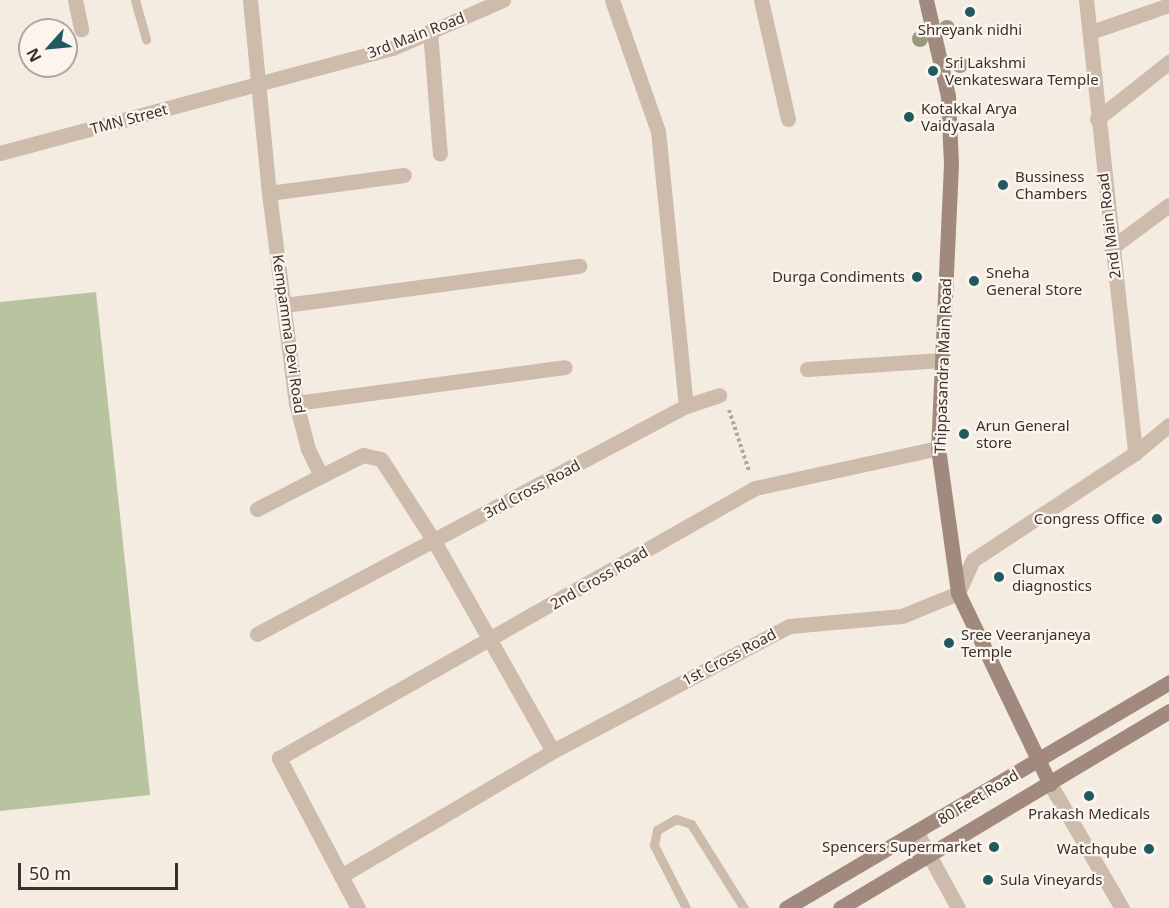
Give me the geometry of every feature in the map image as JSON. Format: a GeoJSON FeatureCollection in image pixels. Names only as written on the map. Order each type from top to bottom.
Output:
{"type":"FeatureCollection","features":[{"type":"Feature","properties":{"kind":"main road","name":"Thippasandra Main Road"},"geometry":{"type":"LineString","coordinates":[[926,0],[948,107],[951,164],[938,448],[958,593],[1050,784]]}},
{"type":"Feature","properties":{"kind":"main road","name":"80 Feet Road"},"geometry":{"type":"LineString","coordinates":[[786,908],[1168,685]]}},
{"type":"Feature","properties":{"kind":"main road","name":"80 Feet Road"},"geometry":{"type":"LineString","coordinates":[[840,908],[1169,711]]}},
{"type":"Feature","properties":{"kind":"street"},"geometry":{"type":"LineString","coordinates":[[75,0],[81,28]]}},
{"type":"Feature","properties":{"kind":"street","name":"Kempamma Devi Road"},"geometry":{"type":"LineString","coordinates":[[250,0],[269,193],[296,403],[308,449],[321,476]]}},
{"type":"Feature","properties":{"kind":"street","name":"3rd Main Road"},"geometry":{"type":"LineString","coordinates":[[259,84],[393,48],[503,0]]}},
{"type":"Feature","properties":{"kind":"street"},"geometry":{"type":"LineString","coordinates":[[612,0],[658,131],[686,406]]}},
{"type":"Feature","properties":{"kind":"street"},"geometry":{"type":"LineString","coordinates":[[761,0],[788,119]]}},
{"type":"Feature","properties":{"kind":"street","name":"2nd Main Road"},"geometry":{"type":"LineString","coordinates":[[1086,0],[1091,32],[1097,119],[1135,453]]}},
{"type":"Feature","properties":{"kind":"street"},"geometry":{"type":"LineString","coordinates":[[1091,32],[1169,5]]}},
{"type":"Feature","properties":{"kind":"street"},"geometry":{"type":"LineString","coordinates":[[430,31],[440,154]]}},
{"type":"Feature","properties":{"kind":"street"},"geometry":{"type":"LineString","coordinates":[[1097,119],[1169,62]]}},
{"type":"Feature","properties":{"kind":"street","name":"TMN Street"},"geometry":{"type":"LineString","coordinates":[[0,153],[259,84]]}},
{"type":"Feature","properties":{"kind":"street"},"geometry":{"type":"LineString","coordinates":[[269,193],[404,175]]}},
{"type":"Feature","properties":{"kind":"street"},"geometry":{"type":"LineString","coordinates":[[1112,248],[1169,205]]}},
{"type":"Feature","properties":{"kind":"street"},"geometry":{"type":"LineString","coordinates":[[285,305],[579,266]]}},
{"type":"Feature","properties":{"kind":"street"},"geometry":{"type":"LineString","coordinates":[[807,369],[942,360]]}},
{"type":"Feature","properties":{"kind":"street"},"geometry":{"type":"LineString","coordinates":[[296,403],[565,367]]}},
{"type":"Feature","properties":{"kind":"street","name":"3rd Cross Road"},"geometry":{"type":"LineString","coordinates":[[257,634],[686,406],[719,395]]}},
{"type":"Feature","properties":{"kind":"street"},"geometry":{"type":"LineString","coordinates":[[958,593],[973,560],[1135,453],[1169,425]]}},
{"type":"Feature","properties":{"kind":"street","name":"2nd Cross Road"},"geometry":{"type":"LineString","coordinates":[[341,876],[279,758],[489,641],[755,488],[938,448]]}},
{"type":"Feature","properties":{"kind":"street"},"geometry":{"type":"LineString","coordinates":[[257,509],[363,455],[381,459],[434,540],[553,751]]}},
{"type":"Feature","properties":{"kind":"street","name":"1st Cross Road"},"geometry":{"type":"LineString","coordinates":[[341,876],[553,751],[789,626],[902,616],[958,593]]}},
{"type":"Feature","properties":{"kind":"street"},"geometry":{"type":"LineString","coordinates":[[1050,784],[1122,908]]}},
{"type":"Feature","properties":{"kind":"street"},"geometry":{"type":"LineString","coordinates":[[916,833],[958,908]]}},
{"type":"Feature","properties":{"kind":"street"},"geometry":{"type":"LineString","coordinates":[[341,876],[358,908]]}},
{"type":"Feature","properties":{"kind":"lane"},"geometry":{"type":"LineString","coordinates":[[135,0],[146,39]]}},
{"type":"Feature","properties":{"kind":"lane"},"geometry":{"type":"LineString","coordinates":[[686,908],[654,845],[657,830],[676,819],[691,824],[744,908]]}},
{"type":"Feature","properties":{"kind":"path"},"geometry":{"type":"LineString","coordinates":[[719,395],[726,401],[755,488]]}},
{"type":"Feature","properties":{"kind":"green space"},"geometry":{"type":"Polygon","coordinates":[[[96,292],[150,795],[0,811],[0,302],[96,292]]]}},
{"type":"Feature","properties":{"kind":"place","name":"Shreyank nidhi"},"geometry":{"type":"Point","coordinates":[970,12]}},
{"type":"Feature","properties":{"kind":"place","name":"Sri Lakshmi Venkateswara Temple"},"geometry":{"type":"Point","coordinates":[933,71]}},
{"type":"Feature","properties":{"kind":"place","name":"Kotakkal Arya Vaidyasala"},"geometry":{"type":"Point","coordinates":[909,117]}},
{"type":"Feature","properties":{"kind":"place","name":"Bussiness Chambers"},"geometry":{"type":"Point","coordinates":[1003,185]}},
{"type":"Feature","properties":{"kind":"place","name":"Durga Condiments"},"geometry":{"type":"Point","coordinates":[917,277]}},
{"type":"Feature","properties":{"kind":"place","name":"Sneha General Store"},"geometry":{"type":"Point","coordinates":[974,281]}},
{"type":"Feature","properties":{"kind":"place","name":"Arun General store"},"geometry":{"type":"Point","coordinates":[964,434]}},
{"type":"Feature","properties":{"kind":"place","name":"Congress Office"},"geometry":{"type":"Point","coordinates":[1157,519]}},
{"type":"Feature","properties":{"kind":"place","name":"Clumax diagnostics"},"geometry":{"type":"Point","coordinates":[999,577]}},
{"type":"Feature","properties":{"kind":"place","name":"Sree Veeranjaneya Temple"},"geometry":{"type":"Point","coordinates":[949,643]}},
{"type":"Feature","properties":{"kind":"place","name":"Prakash Medicals"},"geometry":{"type":"Point","coordinates":[1089,796]}},
{"type":"Feature","properties":{"kind":"place","name":"Spencers Supermarket"},"geometry":{"type":"Point","coordinates":[994,847]}},
{"type":"Feature","properties":{"kind":"place","name":"Watchqube"},"geometry":{"type":"Point","coordinates":[1149,849]}},
{"type":"Feature","properties":{"kind":"place","name":"Sula Vineyards"},"geometry":{"type":"Point","coordinates":[988,880]}}]}
